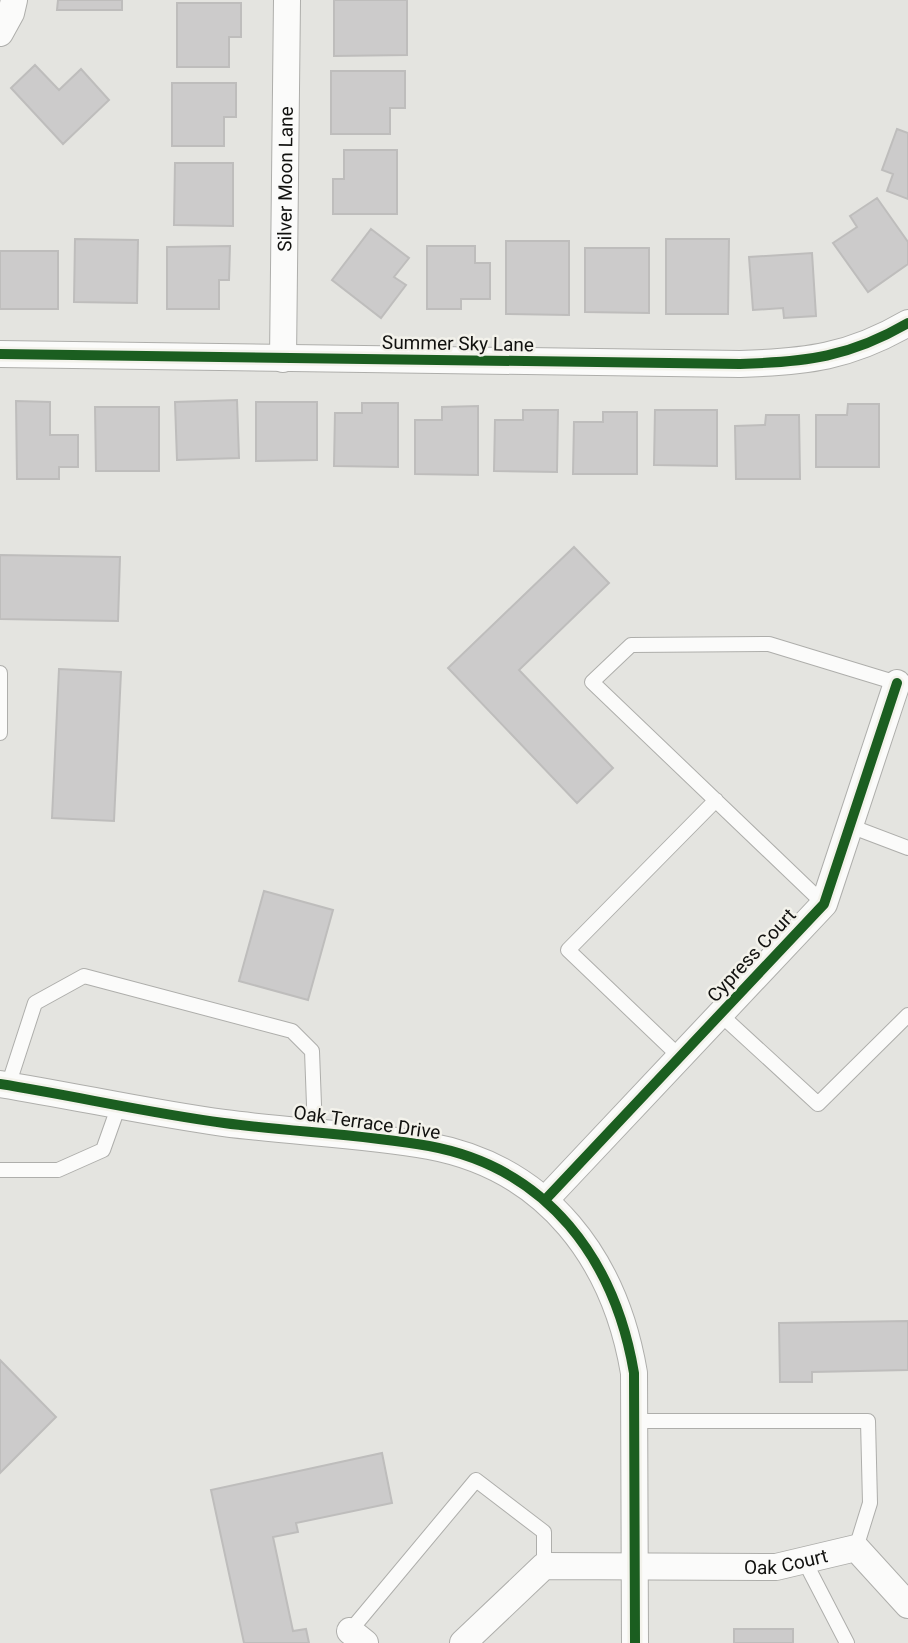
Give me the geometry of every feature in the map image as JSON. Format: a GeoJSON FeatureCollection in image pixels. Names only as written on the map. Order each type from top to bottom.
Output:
{"type":"FeatureCollection","features":[{"type":"Feature","properties":{"kind":"street"},"geometry":{"type":"LineString","coordinates":[[0,33],[11,13],[14,0]]}},
{"type":"Feature","properties":{"kind":"street","name":"Silver Moon Lane"},"geometry":{"type":"LineString","coordinates":[[283,359],[287,0]]}},
{"type":"Feature","properties":{"kind":"street","name":"Summer Sky Lane"},"geometry":{"type":"LineString","coordinates":[[0,354],[283,359],[802,362],[862,347],[908,323]]}},
{"type":"Feature","properties":{"kind":"street","name":"Cypress Court"},"geometry":{"type":"LineString","coordinates":[[545,1200],[824,904],[897,683]]}},
{"type":"Feature","properties":{"kind":"street","name":"Oak Terrace Drive"},"geometry":{"type":"LineString","coordinates":[[4,1085],[226,1123],[430,1147],[469,1157],[506,1174],[545,1200],[583,1241],[614,1294],[627,1333],[634,1373],[635,1643]]}},
{"type":"Feature","properties":{"kind":"street"},"geometry":{"type":"LineString","coordinates":[[856,1548],[908,1605]]}},
{"type":"Feature","properties":{"kind":"street","name":"Oak Court"},"geometry":{"type":"LineString","coordinates":[[544,1566],[776,1567],[856,1548]]}},
{"type":"Feature","properties":{"kind":"street"},"geometry":{"type":"LineString","coordinates":[[463,1643],[544,1566]]}},
{"type":"Feature","properties":{"kind":"lane"},"geometry":{"type":"LineString","coordinates":[[824,904],[592,682],[631,645],[769,644],[897,683]]}},
{"type":"Feature","properties":{"kind":"lane"},"geometry":{"type":"LineString","coordinates":[[0,673],[0,733]]}},
{"type":"Feature","properties":{"kind":"lane"},"geometry":{"type":"LineString","coordinates":[[680,1057],[568,950],[716,800]]}},
{"type":"Feature","properties":{"kind":"lane"},"geometry":{"type":"LineString","coordinates":[[850,826],[908,849]]}},
{"type":"Feature","properties":{"kind":"lane"},"geometry":{"type":"LineString","coordinates":[[4,1085],[35,1003],[84,976],[292,1031],[312,1051],[315,1132]]}},
{"type":"Feature","properties":{"kind":"lane"},"geometry":{"type":"LineString","coordinates":[[720,1014],[818,1104],[908,1015]]}},
{"type":"Feature","properties":{"kind":"lane"},"geometry":{"type":"LineString","coordinates":[[0,1170],[58,1170],[103,1150],[119,1105]]}},
{"type":"Feature","properties":{"kind":"lane"},"geometry":{"type":"LineString","coordinates":[[634,1421],[868,1421],[870,1503],[856,1548]]}},
{"type":"Feature","properties":{"kind":"lane"},"geometry":{"type":"LineString","coordinates":[[358,1637],[477,1480],[544,1532],[544,1566]]}},
{"type":"Feature","properties":{"kind":"lane"},"geometry":{"type":"LineString","coordinates":[[804,1560],[847,1643]]}},
{"type":"Feature","properties":{"kind":"building"},"geometry":{"type":"Polygon","coordinates":[[[58,0],[122,0],[122,10],[57,10],[58,0]]]}},
{"type":"Feature","properties":{"kind":"building"},"geometry":{"type":"Polygon","coordinates":[[[334,0],[407,0],[407,55],[334,56],[334,0]]]}},
{"type":"Feature","properties":{"kind":"building"},"geometry":{"type":"Polygon","coordinates":[[[177,3],[241,3],[241,37],[229,37],[229,67],[177,67],[177,3]]]}},
{"type":"Feature","properties":{"kind":"building"},"geometry":{"type":"Polygon","coordinates":[[[35,65],[59,90],[81,69],[109,100],[63,144],[11,88],[35,65]]]}},
{"type":"Feature","properties":{"kind":"building"},"geometry":{"type":"Polygon","coordinates":[[[331,71],[405,71],[405,108],[390,108],[390,134],[331,134],[331,71]]]}},
{"type":"Feature","properties":{"kind":"building"},"geometry":{"type":"Polygon","coordinates":[[[172,83],[236,83],[236,117],[224,117],[224,146],[172,146],[172,83]]]}},
{"type":"Feature","properties":{"kind":"building"},"geometry":{"type":"Polygon","coordinates":[[[897,129],[908,133],[908,199],[887,191],[893,174],[882,170],[897,129]]]}},
{"type":"Feature","properties":{"kind":"building"},"geometry":{"type":"Polygon","coordinates":[[[344,150],[397,150],[397,214],[333,214],[333,179],[344,179],[344,150]]]}},
{"type":"Feature","properties":{"kind":"building"},"geometry":{"type":"Polygon","coordinates":[[[175,163],[233,163],[233,226],[174,225],[175,163]]]}},
{"type":"Feature","properties":{"kind":"building"},"geometry":{"type":"Polygon","coordinates":[[[877,198],[908,242],[908,264],[868,292],[833,243],[857,227],[850,216],[877,198]]]}},
{"type":"Feature","properties":{"kind":"building"},"geometry":{"type":"Polygon","coordinates":[[[371,229],[409,258],[394,277],[406,285],[381,318],[332,280],[371,229]]]}},
{"type":"Feature","properties":{"kind":"building"},"geometry":{"type":"Polygon","coordinates":[[[75,239],[138,240],[137,303],[74,302],[75,239]]]}},
{"type":"Feature","properties":{"kind":"building"},"geometry":{"type":"Polygon","coordinates":[[[666,239],[729,239],[728,314],[666,314],[666,239]]]}},
{"type":"Feature","properties":{"kind":"building"},"geometry":{"type":"Polygon","coordinates":[[[506,241],[569,241],[569,315],[506,314],[506,241]]]}},
{"type":"Feature","properties":{"kind":"building"},"geometry":{"type":"Polygon","coordinates":[[[230,246],[229,280],[219,280],[219,309],[167,309],[167,247],[230,246]]]}},
{"type":"Feature","properties":{"kind":"building"},"geometry":{"type":"Polygon","coordinates":[[[427,246],[475,246],[475,263],[490,263],[490,299],[461,299],[461,309],[427,309],[427,246]]]}},
{"type":"Feature","properties":{"kind":"building"},"geometry":{"type":"Polygon","coordinates":[[[585,248],[649,248],[649,313],[585,312],[585,248]]]}},
{"type":"Feature","properties":{"kind":"building"},"geometry":{"type":"Polygon","coordinates":[[[0,251],[58,251],[58,309],[0,309],[0,251]]]}},
{"type":"Feature","properties":{"kind":"building"},"geometry":{"type":"Polygon","coordinates":[[[812,253],[816,316],[784,318],[783,308],[753,310],[749,257],[812,253]]]}},
{"type":"Feature","properties":{"kind":"building"},"geometry":{"type":"Polygon","coordinates":[[[237,400],[239,458],[177,460],[175,402],[237,400]]]}},
{"type":"Feature","properties":{"kind":"building"},"geometry":{"type":"Polygon","coordinates":[[[16,401],[50,402],[50,435],[78,435],[78,467],[59,467],[59,479],[17,479],[16,401]]]}},
{"type":"Feature","properties":{"kind":"building"},"geometry":{"type":"Polygon","coordinates":[[[256,402],[317,402],[317,460],[256,461],[256,402]]]}},
{"type":"Feature","properties":{"kind":"building"},"geometry":{"type":"Polygon","coordinates":[[[362,403],[398,403],[398,467],[334,466],[335,413],[362,413],[362,403]]]}},
{"type":"Feature","properties":{"kind":"building"},"geometry":{"type":"Polygon","coordinates":[[[848,404],[879,404],[879,467],[816,467],[816,415],[847,415],[848,404]]]}},
{"type":"Feature","properties":{"kind":"building"},"geometry":{"type":"Polygon","coordinates":[[[478,406],[478,475],[415,474],[415,420],[442,420],[442,407],[478,406]]]}},
{"type":"Feature","properties":{"kind":"building"},"geometry":{"type":"Polygon","coordinates":[[[95,407],[159,407],[159,471],[96,471],[95,407]]]}},
{"type":"Feature","properties":{"kind":"building"},"geometry":{"type":"Polygon","coordinates":[[[523,410],[558,410],[557,472],[494,471],[495,420],[523,420],[523,410]]]}},
{"type":"Feature","properties":{"kind":"building"},"geometry":{"type":"Polygon","coordinates":[[[655,410],[717,410],[717,466],[654,465],[655,410]]]}},
{"type":"Feature","properties":{"kind":"building"},"geometry":{"type":"Polygon","coordinates":[[[603,412],[637,412],[637,474],[573,474],[574,422],[603,422],[603,412]]]}},
{"type":"Feature","properties":{"kind":"building"},"geometry":{"type":"Polygon","coordinates":[[[766,415],[799,415],[800,479],[736,479],[735,426],[765,425],[766,415]]]}},
{"type":"Feature","properties":{"kind":"building"},"geometry":{"type":"Polygon","coordinates":[[[574,547],[609,583],[519,670],[613,768],[577,803],[448,668],[574,547]]]}},
{"type":"Feature","properties":{"kind":"building"},"geometry":{"type":"Polygon","coordinates":[[[0,555],[120,557],[118,621],[0,619],[0,555]]]}},
{"type":"Feature","properties":{"kind":"building"},"geometry":{"type":"Polygon","coordinates":[[[59,669],[121,672],[114,821],[52,818],[59,669]]]}},
{"type":"Feature","properties":{"kind":"building"},"geometry":{"type":"Polygon","coordinates":[[[264,891],[333,910],[308,1000],[239,981],[264,891]]]}},
{"type":"Feature","properties":{"kind":"building"},"geometry":{"type":"Polygon","coordinates":[[[908,1321],[908,1370],[812,1372],[812,1382],[780,1382],[779,1323],[908,1321]]]}},
{"type":"Feature","properties":{"kind":"building"},"geometry":{"type":"Polygon","coordinates":[[[0,1360],[56,1417],[0,1473],[0,1360]]]}},
{"type":"Feature","properties":{"kind":"building"},"geometry":{"type":"Polygon","coordinates":[[[382,1453],[392,1503],[296,1523],[298,1532],[273,1537],[293,1631],[306,1629],[309,1643],[244,1643],[211,1490],[382,1453]]]}},
{"type":"Feature","properties":{"kind":"building"},"geometry":{"type":"Polygon","coordinates":[[[734,1629],[793,1629],[793,1643],[734,1643],[734,1629]]]}},
{"type":"Feature","properties":{"kind":"cycle path"},"geometry":{"type":"LineString","coordinates":[[0,354],[740,364],[786,362],[827,356],[867,343],[908,323]]}},
{"type":"Feature","properties":{"kind":"cycle path"},"geometry":{"type":"LineString","coordinates":[[545,1200],[824,904],[897,683]]}},
{"type":"Feature","properties":{"kind":"cycle path"},"geometry":{"type":"LineString","coordinates":[[0,1084],[196,1119],[429,1146],[471,1157],[509,1175],[541,1198],[569,1225],[592,1257],[611,1293],[625,1332],[634,1373],[635,1643]]}}]}
